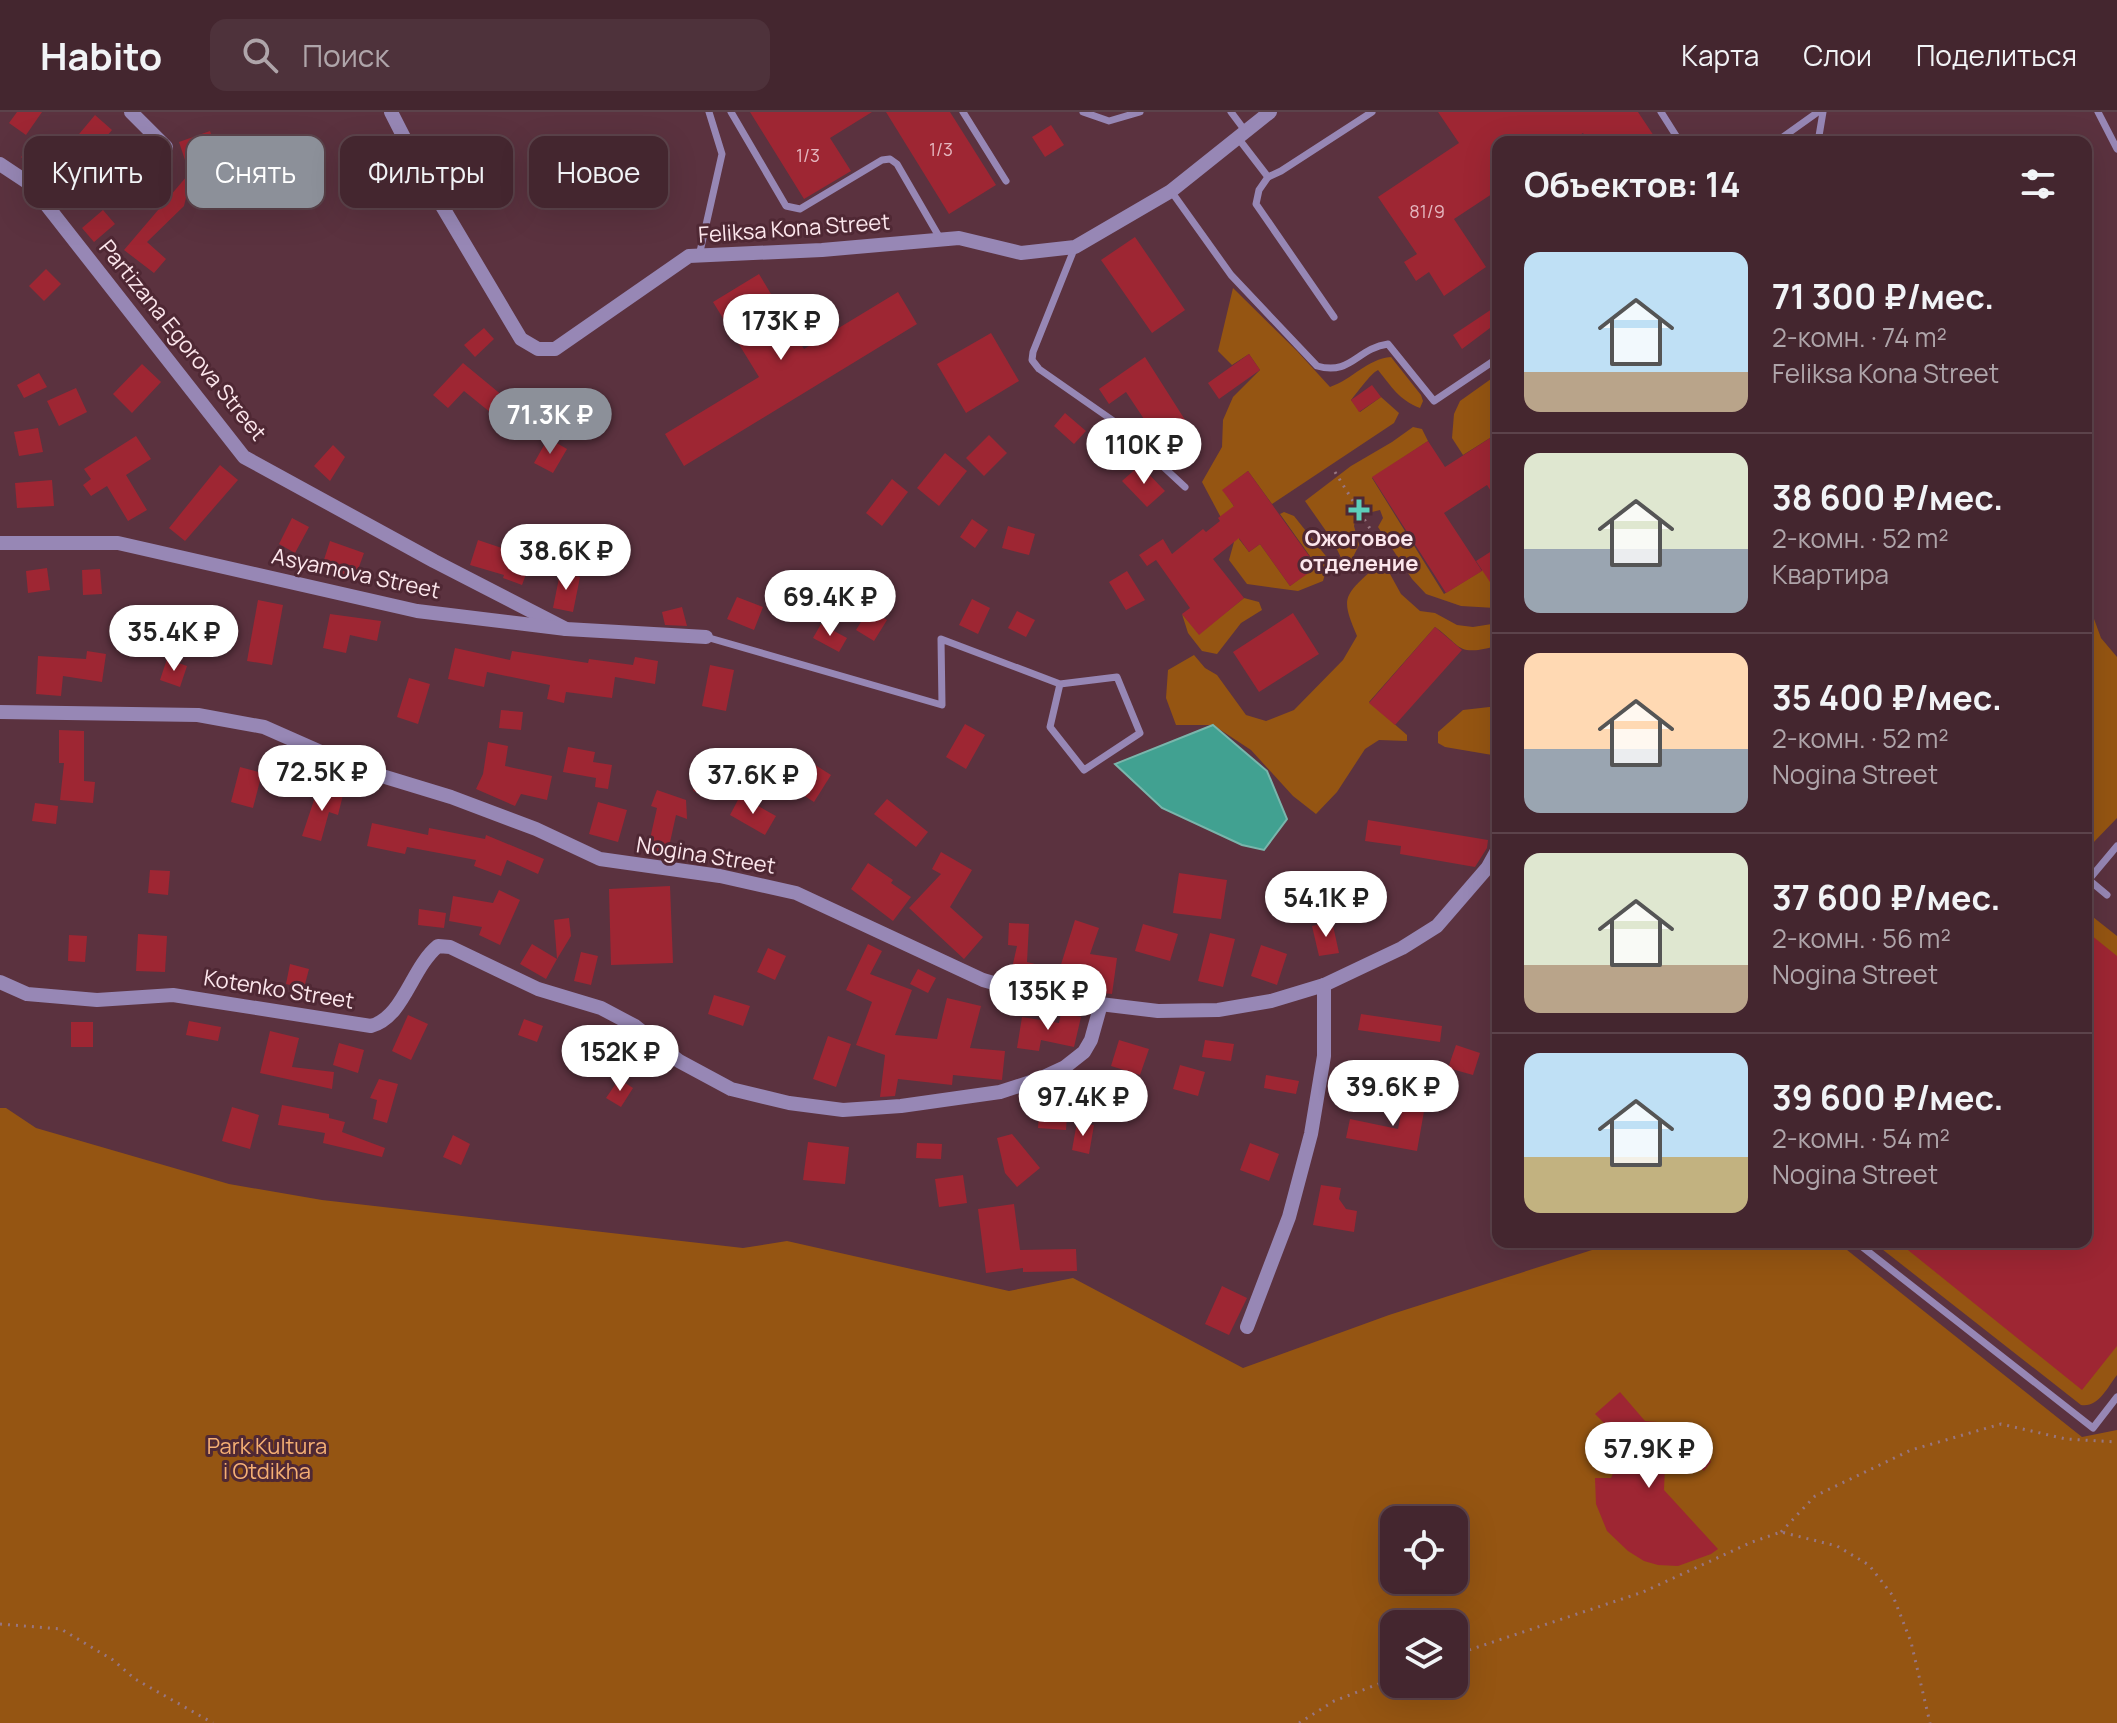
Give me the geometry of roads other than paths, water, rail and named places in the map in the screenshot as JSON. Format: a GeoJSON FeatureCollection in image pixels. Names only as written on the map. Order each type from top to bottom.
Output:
{"type":"FeatureCollection","features":[{"type":"Feature","properties":{"kind":"street"},"geometry":{"type":"LineString","coordinates":[[131,112],[155,136]]}},
{"type":"Feature","properties":{"kind":"street","name":"Feliksa Kona Street"},"geometry":{"type":"LineString","coordinates":[[391,112],[420,169],[521,339],[538,349],[555,349],[689,256],[822,250],[959,238],[1021,253],[1075,247],[1171,191],[1270,112]]}},
{"type":"Feature","properties":{"kind":"street","name":"Partizana Egorova Street"},"geometry":{"type":"LineString","coordinates":[[0,164],[30,184],[244,457],[566,629]]}},
{"type":"Feature","properties":{"kind":"street","name":"Asyamova Street"},"geometry":{"type":"LineString","coordinates":[[0,543],[118,543],[417,611],[566,629],[706,637]]}},
{"type":"Feature","properties":{"kind":"street","name":"Nogina Street"},"geometry":{"type":"LineString","coordinates":[[0,712],[198,715],[264,727],[359,769],[451,797],[536,829],[600,859],[720,876],[796,893],[983,980],[1042,997],[1158,1011],[1218,1010],[1271,1001],[1324,985],[1402,948],[1437,926],[1492,860]]}},
{"type":"Feature","properties":{"kind":"street","name":"Kotenko Street"},"geometry":{"type":"LineString","coordinates":[[0,982],[27,994],[97,1000],[173,995],[371,1026],[382,1023],[392,1014],[425,957],[438,946],[450,947],[538,989],[601,1008],[635,1026],[679,1061],[731,1089],[789,1103],[843,1110],[901,1106],[1000,1092],[1037,1080],[1065,1067],[1084,1052],[1091,1040],[1101,1004]]}},
{"type":"Feature","properties":{"kind":"street"},"geometry":{"type":"LineString","coordinates":[[1247,1327],[1289,1217],[1311,1134],[1324,1056],[1324,985]]}},
{"type":"Feature","properties":{"kind":"lane"},"geometry":{"type":"LineString","coordinates":[[699,256],[722,154],[709,112]]}},
{"type":"Feature","properties":{"kind":"lane"},"geometry":{"type":"LineString","coordinates":[[731,112],[786,206],[800,209],[882,160],[890,159],[897,164],[941,240]]}},
{"type":"Feature","properties":{"kind":"lane"},"geometry":{"type":"LineString","coordinates":[[963,112],[1006,181]]}},
{"type":"Feature","properties":{"kind":"lane"},"geometry":{"type":"LineString","coordinates":[[1083,112],[1109,121],[1135,113]]}},
{"type":"Feature","properties":{"kind":"lane"},"geometry":{"type":"LineString","coordinates":[[1231,112],[1268,177]]}},
{"type":"Feature","properties":{"kind":"lane"},"geometry":{"type":"LineString","coordinates":[[1334,317],[1256,204],[1259,190],[1268,177],[1372,112]]}},
{"type":"Feature","properties":{"kind":"lane"},"geometry":{"type":"LineString","coordinates":[[1661,112],[1676,136]]}},
{"type":"Feature","properties":{"kind":"lane"},"geometry":{"type":"LineString","coordinates":[[1785,136],[1821,112]]}},
{"type":"Feature","properties":{"kind":"lane"},"geometry":{"type":"LineString","coordinates":[[1819,136],[1821,112]]}},
{"type":"Feature","properties":{"kind":"lane"},"geometry":{"type":"LineString","coordinates":[[2098,112],[2117,149]]}},
{"type":"Feature","properties":{"kind":"lane"},"geometry":{"type":"LineString","coordinates":[[1171,191],[1231,275],[1317,366],[1331,370],[1344,367],[1374,346],[1388,344],[1434,401],[1492,362]]}},
{"type":"Feature","properties":{"kind":"lane"},"geometry":{"type":"LineString","coordinates":[[1075,247],[1032,360],[1039,369],[1115,422],[1185,487]]}},
{"type":"Feature","properties":{"kind":"lane"},"geometry":{"type":"LineString","coordinates":[[706,637],[942,705],[941,639],[1060,684],[1117,677],[1140,733],[1084,770],[1050,727],[1060,684]]}},
{"type":"Feature","properties":{"kind":"lane"},"geometry":{"type":"LineString","coordinates":[[2092,876],[2117,846]]}},
{"type":"Feature","properties":{"kind":"lane"},"geometry":{"type":"LineString","coordinates":[[2092,885],[2107,895]]}},
{"type":"Feature","properties":{"kind":"lane"},"geometry":{"type":"LineString","coordinates":[[1864,1248],[2093,1428],[2117,1397]]}},
{"type":"Feature","properties":{"kind":"place","name":"Ожоговое отделение"},"geometry":{"type":"Point","coordinates":[1359,510]}},
{"type":"Feature","properties":{"kind":"park label","name":"Park Kultura i Otdikha"},"geometry":{"type":"Point","coordinates":[267,1458]}}]}
